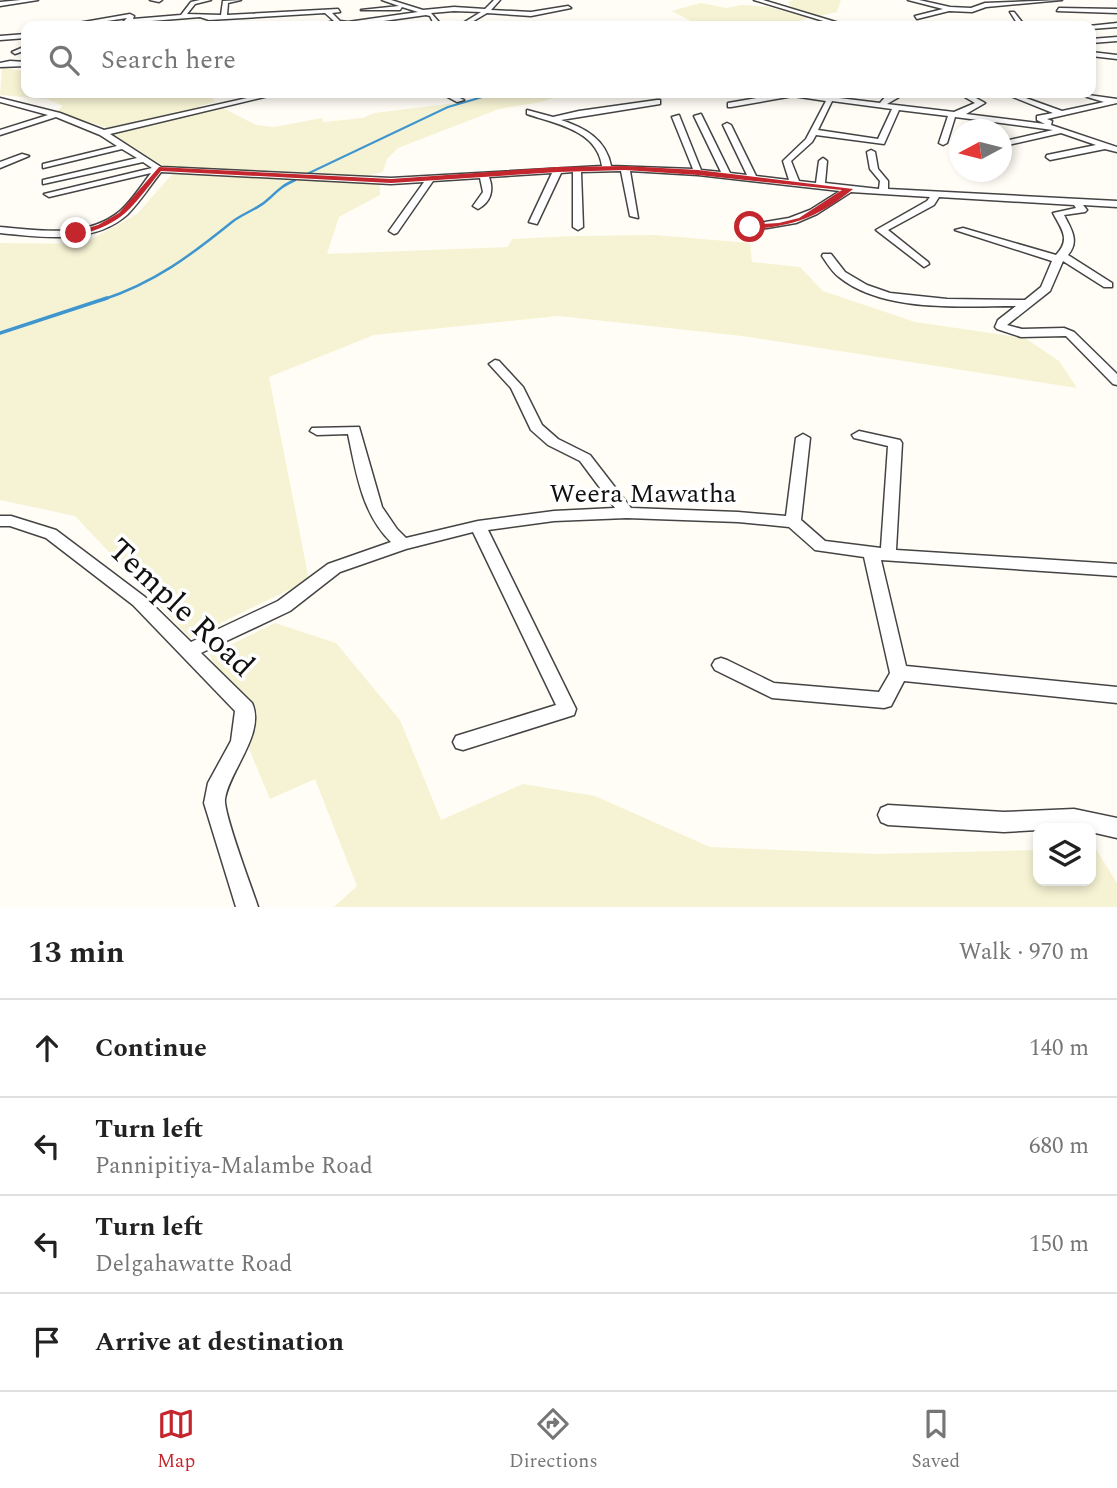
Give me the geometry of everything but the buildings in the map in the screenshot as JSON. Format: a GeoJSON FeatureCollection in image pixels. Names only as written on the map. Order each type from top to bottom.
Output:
{"type":"FeatureCollection","features":[{"type":"Feature","properties":{"kind":"street"},"geometry":{"type":"LineString","coordinates":[[0,4],[35,0]]}},
{"type":"Feature","properties":{"kind":"street"},"geometry":{"type":"LineString","coordinates":[[153,0],[159,0]]}},
{"type":"Feature","properties":{"kind":"street"},"geometry":{"type":"LineString","coordinates":[[183,16],[193,2],[208,0]]}},
{"type":"Feature","properties":{"kind":"street"},"geometry":{"type":"LineString","coordinates":[[224,17],[225,2],[238,0]]}},
{"type":"Feature","properties":{"kind":"street"},"geometry":{"type":"LineString","coordinates":[[390,0],[426,13],[436,21]]}},
{"type":"Feature","properties":{"kind":"street"},"geometry":{"type":"LineString","coordinates":[[470,21],[484,13],[497,0]]}},
{"type":"Feature","properties":{"kind":"street"},"geometry":{"type":"LineString","coordinates":[[757,0],[829,21]]}},
{"type":"Feature","properties":{"kind":"street"},"geometry":{"type":"LineString","coordinates":[[911,0],[949,9],[972,10],[982,5],[1059,0]]}},
{"type":"Feature","properties":{"kind":"street"},"geometry":{"type":"LineString","coordinates":[[982,0],[1005,4]]}},
{"type":"Feature","properties":{"kind":"street"},"geometry":{"type":"LineString","coordinates":[[364,10],[408,8]]}},
{"type":"Feature","properties":{"kind":"street"},"geometry":{"type":"LineString","coordinates":[[387,21],[454,9],[531,14],[568,8]]}},
{"type":"Feature","properties":{"kind":"street"},"geometry":{"type":"LineString","coordinates":[[917,17],[949,9]]}},
{"type":"Feature","properties":{"kind":"street"},"geometry":{"type":"LineString","coordinates":[[1059,10],[1117,12]]}},
{"type":"Feature","properties":{"kind":"street"},"geometry":{"type":"LineString","coordinates":[[127,21],[183,16],[224,17],[338,11]]}},
{"type":"Feature","properties":{"kind":"street"},"geometry":{"type":"LineString","coordinates":[[327,12],[337,21]]}},
{"type":"Feature","properties":{"kind":"street"},"geometry":{"type":"LineString","coordinates":[[1012,13],[1016,21]]}},
{"type":"Feature","properties":{"kind":"street"},"geometry":{"type":"LineString","coordinates":[[91,21],[132,17],[127,21]]}},
{"type":"Feature","properties":{"kind":"street"},"geometry":{"type":"LineString","coordinates":[[1096,27],[1117,25]]}},
{"type":"Feature","properties":{"kind":"street"},"geometry":{"type":"LineString","coordinates":[[0,38],[21,36]]}},
{"type":"Feature","properties":{"kind":"street"},"geometry":{"type":"LineString","coordinates":[[1096,41],[1117,39]]}},
{"type":"Feature","properties":{"kind":"street"},"geometry":{"type":"LineString","coordinates":[[15,52],[21,50]]}},
{"type":"Feature","properties":{"kind":"street"},"geometry":{"type":"LineString","coordinates":[[1096,55],[1117,57]]}},
{"type":"Feature","properties":{"kind":"street"},"geometry":{"type":"LineString","coordinates":[[0,65],[10,63],[21,68]]}},
{"type":"Feature","properties":{"kind":"street"},"geometry":{"type":"LineString","coordinates":[[15,65],[21,64]]}},
{"type":"Feature","properties":{"kind":"street"},"geometry":{"type":"LineString","coordinates":[[1096,97],[1114,101]]}},
{"type":"Feature","properties":{"kind":"street"},"geometry":{"type":"LineString","coordinates":[[103,133],[255,98]]}},
{"type":"Feature","properties":{"kind":"street"},"geometry":{"type":"LineString","coordinates":[[455,98],[460,100]]}},
{"type":"Feature","properties":{"kind":"street"},"geometry":{"type":"LineString","coordinates":[[730,105],[766,98]]}},
{"type":"Feature","properties":{"kind":"street"},"geometry":{"type":"LineString","coordinates":[[794,183],[787,160],[809,140],[832,98]]}},
{"type":"Feature","properties":{"kind":"street"},"geometry":{"type":"LineString","coordinates":[[843,98],[882,106],[1065,130]]}},
{"type":"Feature","properties":{"kind":"street"},"geometry":{"type":"LineString","coordinates":[[882,106],[890,98]]}},
{"type":"Feature","properties":{"kind":"street"},"geometry":{"type":"LineString","coordinates":[[952,115],[981,103],[972,98]]}},
{"type":"Feature","properties":{"kind":"street"},"geometry":{"type":"LineString","coordinates":[[1020,98],[1061,113]]}},
{"type":"Feature","properties":{"kind":"street"},"geometry":{"type":"LineString","coordinates":[[0,100],[57,115],[103,133],[159,169]]}},
{"type":"Feature","properties":{"kind":"street"},"geometry":{"type":"LineString","coordinates":[[1114,101],[1040,118],[1117,150]]}},
{"type":"Feature","properties":{"kind":"street"},"geometry":{"type":"LineString","coordinates":[[552,120],[579,113],[657,102]]}},
{"type":"Feature","properties":{"kind":"street"},"geometry":{"type":"LineString","coordinates":[[813,132],[881,142],[897,107]]}},
{"type":"Feature","properties":{"kind":"street"},"geometry":{"type":"LineString","coordinates":[[530,112],[564,123],[590,136],[601,146],[607,157],[607,169]]}},
{"type":"Feature","properties":{"kind":"street"},"geometry":{"type":"LineString","coordinates":[[0,124],[46,113]]}},
{"type":"Feature","properties":{"kind":"street"},"geometry":{"type":"LineString","coordinates":[[0,133],[57,115]]}},
{"type":"Feature","properties":{"kind":"street"},"geometry":{"type":"LineString","coordinates":[[943,143],[952,115]]}},
{"type":"Feature","properties":{"kind":"street"},"geometry":{"type":"LineString","coordinates":[[698,116],[714,144],[727,176]]}},
{"type":"Feature","properties":{"kind":"street"},"geometry":{"type":"LineString","coordinates":[[676,117],[698,173]]}},
{"type":"Feature","properties":{"kind":"street"},"geometry":{"type":"LineString","coordinates":[[727,125],[753,178]]}},
{"type":"Feature","properties":{"kind":"street"},"geometry":{"type":"LineString","coordinates":[[1012,142],[1065,130]]}},
{"type":"Feature","properties":{"kind":"street"},"geometry":{"type":"LineString","coordinates":[[1050,157],[1117,144]]}},
{"type":"Feature","properties":{"kind":"street"},"geometry":{"type":"LineString","coordinates":[[46,166],[125,146]]}},
{"type":"Feature","properties":{"kind":"street"},"geometry":{"type":"LineString","coordinates":[[871,152],[874,169],[884,181],[883,191]]}},
{"type":"Feature","properties":{"kind":"street"},"geometry":{"type":"LineString","coordinates":[[0,165],[26,156]]}},
{"type":"Feature","properties":{"kind":"street"},"geometry":{"type":"LineString","coordinates":[[46,182],[145,159]]}},
{"type":"Feature","properties":{"kind":"street"},"geometry":{"type":"LineString","coordinates":[[820,186],[823,161]]}},
{"type":"Feature","properties":{"kind":"street"},"geometry":{"type":"LineString","coordinates":[[625,168],[635,216]]}},
{"type":"Feature","properties":{"kind":"street"},"geometry":{"type":"LineString","coordinates":[[49,194],[159,169],[391,181],[625,168],[849,189],[1117,204]]}},
{"type":"Feature","properties":{"kind":"street"},"geometry":{"type":"LineString","coordinates":[[0,230],[76,233],[101,226],[121,214],[159,169]]}},
{"type":"Feature","properties":{"kind":"street"},"geometry":{"type":"LineString","coordinates":[[577,169],[578,227]]}},
{"type":"Feature","properties":{"kind":"street"},"geometry":{"type":"LineString","coordinates":[[534,222],[558,170]]}},
{"type":"Feature","properties":{"kind":"street"},"geometry":{"type":"LineString","coordinates":[[478,206],[488,196],[489,189],[483,174]]}},
{"type":"Feature","properties":{"kind":"street"},"geometry":{"type":"LineString","coordinates":[[394,231],[429,180]]}},
{"type":"Feature","properties":{"kind":"street"},"geometry":{"type":"LineString","coordinates":[[750,227],[779,225],[802,219],[849,189]]}},
{"type":"Feature","properties":{"kind":"street"},"geometry":{"type":"LineString","coordinates":[[924,264],[881,230],[931,203],[937,193]]}},
{"type":"Feature","properties":{"kind":"street"},"geometry":{"type":"LineString","coordinates":[[1076,202],[1082,210],[1058,213],[1070,236],[1068,248],[1060,257],[1046,289],[1002,322],[1001,327],[1021,332],[1070,334],[1117,381]]}},
{"type":"Feature","properties":{"kind":"street"},"geometry":{"type":"LineString","coordinates":[[960,230],[1060,257],[1108,285]]}},
{"type":"Feature","properties":{"kind":"street"},"geometry":{"type":"LineString","coordinates":[[827,256],[834,269],[861,286],[888,296],[940,302],[1027,303]]}},
{"type":"Feature","properties":{"kind":"street"},"geometry":{"type":"LineString","coordinates":[[495,364],[517,387],[536,427],[553,442],[584,457],[627,513]]}},
{"type":"Feature","properties":{"kind":"street"},"geometry":{"type":"LineString","coordinates":[[317,431],[354,430],[370,501],[388,532],[404,544]]}},
{"type":"Feature","properties":{"kind":"street"},"geometry":{"type":"LineString","coordinates":[[721,665],[772,690],[884,700],[899,673],[880,554],[895,443],[859,435]]}},
{"type":"Feature","properties":{"kind":"street"},"geometry":{"type":"LineString","coordinates":[[803,438],[793,522],[821,546],[880,554],[1117,570]]}},
{"type":"Feature","properties":{"kind":"street","name":"Weera Mawatha"},"geometry":{"type":"LineString","coordinates":[[189,651],[284,606],[334,568],[404,544],[478,526],[554,516],[627,513],[793,522]]}},
{"type":"Feature","properties":{"kind":"street","name":"Temple Road"},"geometry":{"type":"LineString","coordinates":[[0,520],[51,534],[139,601],[245,709],[241,742],[218,783],[214,803],[247,907]]}},
{"type":"Feature","properties":{"kind":"street"},"geometry":{"type":"LineString","coordinates":[[463,742],[567,709],[478,526]]}},
{"type":"Feature","properties":{"kind":"street"},"geometry":{"type":"LineString","coordinates":[[899,673],[1117,695]]}},
{"type":"Feature","properties":{"kind":"street"},"geometry":{"type":"LineString","coordinates":[[888,815],[1004,822],[1074,819],[1117,828]]}},
{"type":"Feature","properties":{"kind":"shaded area"},"geometry":{"type":"Polygon","coordinates":[[[841,0],[837,12],[815,17],[783,8],[791,6],[788,2],[841,0]]]}},
{"type":"Feature","properties":{"kind":"shaded area"},"geometry":{"type":"Polygon","coordinates":[[[701,3],[726,8],[742,5],[769,7],[809,18],[798,21],[691,21],[671,11],[701,3]]]}},
{"type":"Feature","properties":{"kind":"shaded area"},"geometry":{"type":"Polygon","coordinates":[[[2,67],[21,71],[21,97],[0,95],[2,67]]]}},
{"type":"Feature","properties":{"kind":"shaded area"},"geometry":{"type":"Polygon","coordinates":[[[35,98],[211,98],[215,102],[199,106],[205,112],[223,108],[256,125],[274,127],[322,118],[323,122],[363,118],[374,113],[477,98],[553,98],[499,109],[398,148],[387,159],[383,172],[358,178],[164,166],[110,133],[105,127],[56,112],[63,106],[47,99],[35,98]]]}},
{"type":"Feature","properties":{"kind":"shaded area"},"geometry":{"type":"Polygon","coordinates":[[[174,172],[380,182],[380,195],[339,217],[327,254],[508,247],[512,239],[575,236],[654,235],[750,243],[752,262],[800,267],[823,291],[915,322],[1025,338],[1059,361],[1077,388],[742,336],[558,316],[374,335],[269,377],[309,580],[190,638],[75,516],[0,500],[0,243],[83,244],[137,214],[174,172]]]}},
{"type":"Feature","properties":{"kind":"shaded area"},"geometry":{"type":"Polygon","coordinates":[[[275,623],[336,643],[400,720],[441,820],[523,784],[595,796],[710,847],[877,854],[1033,850],[1033,886],[1096,886],[1096,849],[1117,883],[1117,907],[334,907],[357,886],[315,779],[270,799],[210,655],[275,623]]]}},
{"type":"Feature","properties":{"kind":"waterway"},"geometry":{"type":"LineString","coordinates":[[307,174],[448,107],[479,98]]}},
{"type":"Feature","properties":{"kind":"waterway"},"geometry":{"type":"LineString","coordinates":[[102,300],[155,277],[295,180]]}},
{"type":"Feature","properties":{"kind":"waterway"},"geometry":{"type":"LineString","coordinates":[[0,333],[107,298]]}},
{"type":"Feature","properties":{"kind":"route"},"geometry":{"type":"LineString","coordinates":[[76,233],[101,226],[121,214],[159,169],[391,181],[625,168],[849,189],[802,219],[779,225],[750,227]]}}]}
